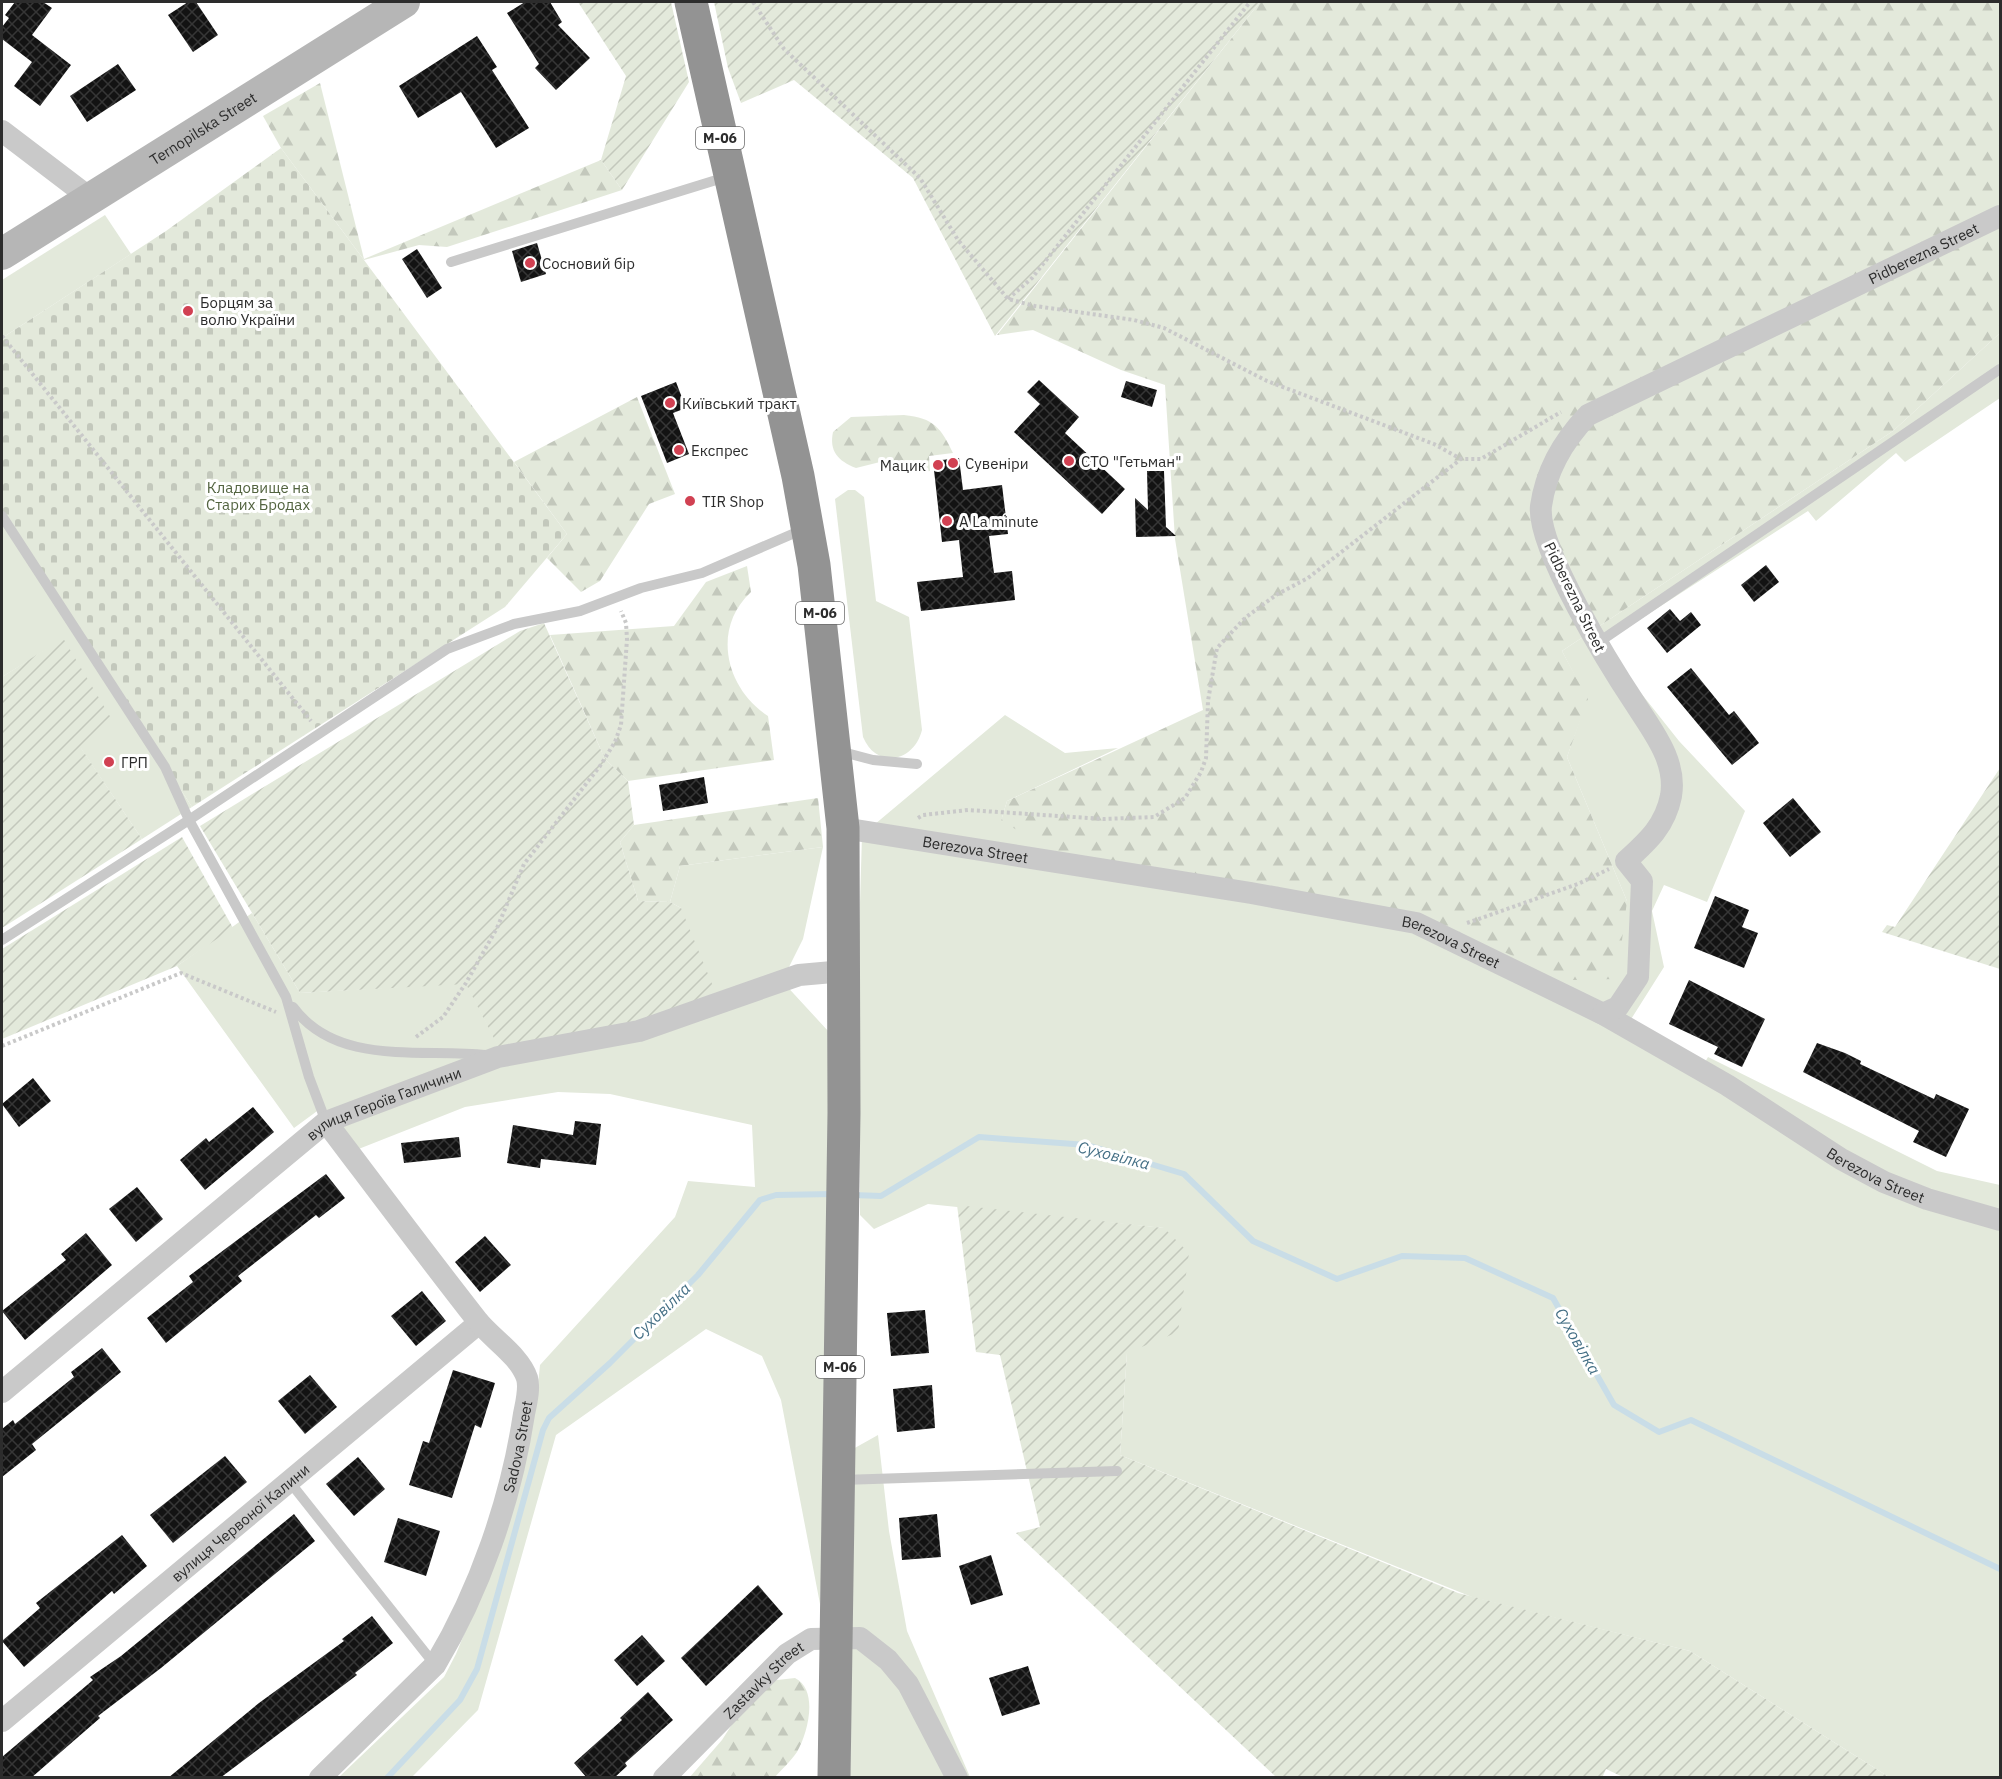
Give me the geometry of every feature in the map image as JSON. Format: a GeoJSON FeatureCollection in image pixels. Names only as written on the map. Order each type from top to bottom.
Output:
{"type":"FeatureCollection","features":[{"type":"Feature","properties":{"kind":"highway","name":"М-06"},"geometry":{"type":"LineString","coordinates":[[691,2],[792,446],[807,527],[836,750],[843,828],[844,1113],[834,1778]]}},
{"type":"Feature","properties":{"kind":"main road","name":"Ternopilska Street"},"geometry":{"type":"LineString","coordinates":[[2,254],[404,2]]}},
{"type":"Feature","properties":{"kind":"street"},"geometry":{"type":"LineString","coordinates":[[2,130],[90,198]]}},
{"type":"Feature","properties":{"kind":"street","name":"Pidberezna Street"},"geometry":{"type":"LineString","coordinates":[[1626,861],[1662,826],[1671,795],[1670,772],[1665,750],[1596,644],[1546,541],[1541,508],[1554,464],[1569,436],[1588,415],[2001,216]]}},
{"type":"Feature","properties":{"kind":"street","name":"Berezova Street"},"geometry":{"type":"LineString","coordinates":[[843,828],[1251,893],[1416,923],[1603,1014],[1727,1085],[1841,1159],[1884,1182],[1927,1199],[2001,1220]]}},
{"type":"Feature","properties":{"kind":"street"},"geometry":{"type":"LineString","coordinates":[[1603,1014],[1618,1007],[1638,977],[1642,881],[1626,861]]}},
{"type":"Feature","properties":{"kind":"street","name":"вулиця Героїв Галичини"},"geometry":{"type":"LineString","coordinates":[[2,1392],[326,1122],[498,1057],[639,1031],[799,975],[844,970]]}},
{"type":"Feature","properties":{"kind":"street","name":"Sadova Street"},"geometry":{"type":"LineString","coordinates":[[320,1778],[435,1665],[463,1611],[494,1535],[516,1455],[528,1381],[522,1368],[479,1323],[326,1122]]}},
{"type":"Feature","properties":{"kind":"street","name":"вулиця Червоної Калини"},"geometry":{"type":"LineString","coordinates":[[2,1721],[479,1323]]}},
{"type":"Feature","properties":{"kind":"street","name":"Zastavky Street"},"geometry":{"type":"LineString","coordinates":[[664,1778],[787,1654],[811,1639],[860,1638],[888,1660],[908,1684],[957,1778]]}},
{"type":"Feature","properties":{"kind":"lane"},"geometry":{"type":"LineString","coordinates":[[452,262],[729,176]]}},
{"type":"Feature","properties":{"kind":"lane"},"geometry":{"type":"LineString","coordinates":[[1596,644],[2000,369]]}},
{"type":"Feature","properties":{"kind":"lane"},"geometry":{"type":"LineString","coordinates":[[2,516],[165,768],[189,820],[286,997],[304,1022],[326,1036],[359,1047],[411,1054],[458,1052],[498,1057]]}},
{"type":"Feature","properties":{"kind":"lane"},"geometry":{"type":"LineString","coordinates":[[2,940],[189,820],[447,649],[514,624],[580,611],[608,600],[702,573],[807,527]]}},
{"type":"Feature","properties":{"kind":"lane"},"geometry":{"type":"LineString","coordinates":[[836,750],[873,760],[917,764]]}},
{"type":"Feature","properties":{"kind":"lane"},"geometry":{"type":"LineString","coordinates":[[286,997],[309,1077],[326,1122]]}},
{"type":"Feature","properties":{"kind":"lane"},"geometry":{"type":"LineString","coordinates":[[838,1480],[1117,1471]]}},
{"type":"Feature","properties":{"kind":"lane"},"geometry":{"type":"LineString","coordinates":[[289,1480],[435,1665]]}},
{"type":"Feature","properties":{"kind":"path"},"geometry":{"type":"LineString","coordinates":[[753,2],[784,49],[920,178],[958,240],[1008,299],[1035,306],[1134,320],[1164,328],[1267,381],[1434,444],[1461,459],[1481,459],[1560,412],[1585,405],[1606,407]]}},
{"type":"Feature","properties":{"kind":"path"},"geometry":{"type":"LineString","coordinates":[[1008,299],[1032,278],[1250,2]]}},
{"type":"Feature","properties":{"kind":"path"},"geometry":{"type":"LineString","coordinates":[[2,336],[316,727]]}},
{"type":"Feature","properties":{"kind":"path"},"geometry":{"type":"LineString","coordinates":[[892,834],[923,815],[968,810],[1104,819],[1154,817],[1185,798],[1201,772],[1206,758],[1208,701],[1217,648],[1245,618],[1276,595],[1308,578],[1461,459]]}},
{"type":"Feature","properties":{"kind":"path"},"geometry":{"type":"LineString","coordinates":[[386,1051],[400,1047],[442,1017],[466,984],[497,928],[524,864],[600,766],[615,742],[621,725],[627,639],[622,612],[608,600]]}},
{"type":"Feature","properties":{"kind":"path"},"geometry":{"type":"LineString","coordinates":[[1437,933],[1567,888],[1626,861]]}},
{"type":"Feature","properties":{"kind":"path"},"geometry":{"type":"LineString","coordinates":[[2,1046],[181,973],[294,1020]]}},
{"type":"Feature","properties":{"kind":"green space"},"geometry":{"type":"Polygon","coordinates":[[[578,2],[671,2],[689,82],[622,190],[601,160],[626,76],[578,2]]]}},
{"type":"Feature","properties":{"kind":"green space"},"geometry":{"type":"Polygon","coordinates":[[[714,2],[1260,2],[995,336],[913,178],[794,80],[741,103],[728,68],[714,2]]]}},
{"type":"Feature","properties":{"kind":"green space"},"geometry":{"type":"Polygon","coordinates":[[[1260,2],[2000,2],[2000,333],[1893,431],[1562,651],[1588,699],[1567,757],[1627,901],[1617,979],[1571,980],[1403,910],[1085,868],[1001,821],[1007,801],[1203,710],[1175,539],[1165,385],[1121,370],[1033,330],[997,335],[1260,2]]]}},
{"type":"Feature","properties":{"kind":"green space"},"geometry":{"type":"Polygon","coordinates":[[[320,83],[364,259],[601,160],[622,190],[447,247],[419,245],[364,260],[281,148],[263,116],[320,83]]]}},
{"type":"Feature","properties":{"kind":"green space","name":"Кладовище на Старих Бродах"},"geometry":{"type":"Polygon","coordinates":[[[281,148],[567,534],[505,607],[192,807],[2,513],[2,338],[166,231],[281,148]]]}},
{"type":"Feature","properties":{"kind":"green space"},"geometry":{"type":"Polygon","coordinates":[[[105,215],[131,254],[2,338],[2,280],[105,215]]]}},
{"type":"Feature","properties":{"kind":"green space"},"geometry":{"type":"Polygon","coordinates":[[[2000,333],[2000,398],[1905,462],[1896,453],[1816,521],[1808,511],[1602,644],[1679,741],[1745,811],[1707,902],[1664,885],[1652,911],[1664,967],[1628,1024],[1704,1064],[1708,1057],[1937,1171],[2000,1185],[2000,1777],[1889,1777],[1690,1651],[1472,1597],[1120,1455],[1127,1353],[1164,1228],[928,1204],[874,1229],[860,1215],[859,937],[862,835],[1005,715],[1065,753],[1118,748],[1007,801],[1001,821],[1627,901],[1567,757],[1587,699],[1562,651],[1893,431],[2000,333]]]}},
{"type":"Feature","properties":{"kind":"green space"},"geometry":{"type":"Polygon","coordinates":[[[637,397],[675,494],[649,504],[600,581],[581,592],[547,558],[567,534],[514,462],[637,397]]]}},
{"type":"Feature","properties":{"kind":"green space"},"geometry":{"type":"Polygon","coordinates":[[[904,415],[930,422],[945,437],[953,453],[929,456],[930,471],[910,473],[907,463],[880,462],[856,468],[844,462],[836,454],[832,445],[833,432],[851,417],[904,415]]]}},
{"type":"Feature","properties":{"kind":"green space"},"geometry":{"type":"Polygon","coordinates":[[[848,490],[855,490],[864,497],[876,601],[909,617],[922,730],[918,741],[911,749],[895,758],[886,758],[877,754],[863,737],[835,499],[848,490]]]}},
{"type":"Feature","properties":{"kind":"green space"},"geometry":{"type":"Polygon","coordinates":[[[2,513],[192,807],[142,839],[80,747],[63,639],[2,677],[2,513]]]}},
{"type":"Feature","properties":{"kind":"green space"},"geometry":{"type":"Polygon","coordinates":[[[747,566],[751,592],[739,607],[731,623],[728,640],[729,658],[742,690],[768,716],[774,760],[628,781],[605,759],[550,635],[674,626],[706,582],[747,566]]]}},
{"type":"Feature","properties":{"kind":"green space"},"geometry":{"type":"Polygon","coordinates":[[[544,623],[605,759],[628,781],[634,825],[620,842],[638,901],[670,902],[681,908],[719,1001],[501,1052],[466,984],[300,993],[200,826],[520,631],[544,623]]]}},
{"type":"Feature","properties":{"kind":"green space"},"geometry":{"type":"Polygon","coordinates":[[[63,638],[114,723],[81,748],[142,839],[2,928],[2,677],[63,638]]]}},
{"type":"Feature","properties":{"kind":"green space"},"geometry":{"type":"Polygon","coordinates":[[[2000,768],[2000,969],[1882,932],[1887,925],[1895,927],[2000,768]]]}},
{"type":"Feature","properties":{"kind":"green space"},"geometry":{"type":"Polygon","coordinates":[[[818,798],[823,847],[680,866],[670,902],[638,901],[620,842],[634,825],[818,798]]]}},
{"type":"Feature","properties":{"kind":"green space"},"geometry":{"type":"Polygon","coordinates":[[[182,837],[233,928],[177,966],[2,1039],[2,949],[182,837]]]}},
{"type":"Feature","properties":{"kind":"green space"},"geometry":{"type":"Polygon","coordinates":[[[823,847],[803,939],[782,981],[829,1032],[827,1438],[820,1604],[781,1400],[762,1356],[706,1329],[556,1435],[478,1710],[412,1777],[339,1777],[444,1677],[456,1654],[483,1588],[537,1395],[540,1365],[675,1217],[688,1181],[755,1187],[752,1125],[610,1094],[558,1092],[465,1107],[351,1152],[324,1106],[294,1128],[177,966],[252,913],[300,993],[466,983],[501,1051],[681,908],[670,902],[680,866],[823,847]]]}},
{"type":"Feature","properties":{"kind":"green space"},"geometry":{"type":"Polygon","coordinates":[[[957,1205],[1164,1228],[1189,1253],[1178,1332],[1127,1353],[1120,1455],[1458,1593],[1690,1651],[1889,1777],[1625,1778],[1606,1769],[1602,1778],[1276,1777],[1016,1533],[1040,1527],[1000,1355],[976,1352],[957,1205]]]}},
{"type":"Feature","properties":{"kind":"green space"},"geometry":{"type":"Polygon","coordinates":[[[878,1435],[889,1531],[907,1631],[970,1777],[850,1778],[853,1449],[878,1435]]]}},
{"type":"Feature","properties":{"kind":"green space"},"geometry":{"type":"Polygon","coordinates":[[[795,1678],[807,1692],[808,1723],[797,1752],[775,1777],[689,1778],[722,1740],[759,1682],[795,1678]]]}},
{"type":"Feature","properties":{"kind":"building"},"geometry":{"type":"Polygon","coordinates":[[[15,2],[43,2],[52,8],[32,35],[71,65],[40,106],[14,86],[32,62],[2,39],[2,27],[9,18],[5,15],[15,2]]]}},
{"type":"Feature","properties":{"kind":"building"},"geometry":{"type":"Polygon","coordinates":[[[188,2],[196,2],[218,35],[193,52],[168,15],[188,2]]]}},
{"type":"Feature","properties":{"kind":"building"},"geometry":{"type":"Polygon","coordinates":[[[525,2],[550,2],[562,22],[558,25],[590,58],[556,90],[535,68],[539,64],[507,13],[525,2]]]}},
{"type":"Feature","properties":{"kind":"building"},"geometry":{"type":"Polygon","coordinates":[[[477,36],[497,67],[492,70],[529,128],[496,148],[461,92],[418,118],[399,86],[477,36]]]}},
{"type":"Feature","properties":{"kind":"building"},"geometry":{"type":"Polygon","coordinates":[[[118,64],[136,90],[87,122],[70,96],[118,64]]]}},
{"type":"Feature","properties":{"kind":"building"},"geometry":{"type":"Polygon","coordinates":[[[537,243],[546,274],[521,282],[512,251],[537,243]]]}},
{"type":"Feature","properties":{"kind":"building"},"geometry":{"type":"Polygon","coordinates":[[[417,249],[442,288],[427,298],[402,259],[417,249]]]}},
{"type":"Feature","properties":{"kind":"building","name":"СТО \"Гетьман\""},"geometry":{"type":"Polygon","coordinates":[[[1039,380],[1079,417],[1065,433],[1125,489],[1102,514],[1014,432],[1040,404],[1027,392],[1039,380]]]}},
{"type":"Feature","properties":{"kind":"building"},"geometry":{"type":"Polygon","coordinates":[[[1126,381],[1157,390],[1152,407],[1121,397],[1126,381]]]}},
{"type":"Feature","properties":{"kind":"building"},"geometry":{"type":"Polygon","coordinates":[[[676,382],[686,408],[673,413],[689,454],[667,463],[641,396],[676,382]]]}},
{"type":"Feature","properties":{"kind":"building"},"geometry":{"type":"Polygon","coordinates":[[[959,458],[963,490],[1002,485],[1008,534],[989,536],[994,573],[1012,571],[1015,600],[921,611],[917,582],[963,577],[959,540],[942,542],[933,461],[959,458]]]}},
{"type":"Feature","properties":{"kind":"building"},"geometry":{"type":"Polygon","coordinates":[[[1147,471],[1164,471],[1166,527],[1176,536],[1136,537],[1135,498],[1148,510],[1147,471]]]}},
{"type":"Feature","properties":{"kind":"building"},"geometry":{"type":"Polygon","coordinates":[[[1766,565],[1779,582],[1754,602],[1741,585],[1766,565]]]}},
{"type":"Feature","properties":{"kind":"building"},"geometry":{"type":"Polygon","coordinates":[[[1670,609],[1680,621],[1691,612],[1701,625],[1667,653],[1647,628],[1670,609]]]}},
{"type":"Feature","properties":{"kind":"building"},"geometry":{"type":"Polygon","coordinates":[[[1691,668],[1729,715],[1734,711],[1759,743],[1732,765],[1667,687],[1691,668]]]}},
{"type":"Feature","properties":{"kind":"building"},"geometry":{"type":"Polygon","coordinates":[[[704,777],[708,803],[663,811],[659,785],[704,777]]]}},
{"type":"Feature","properties":{"kind":"building"},"geometry":{"type":"Polygon","coordinates":[[[1793,798],[1821,832],[1790,857],[1763,823],[1793,798]]]}},
{"type":"Feature","properties":{"kind":"building"},"geometry":{"type":"Polygon","coordinates":[[[1715,896],[1749,910],[1742,927],[1758,933],[1744,968],[1694,948],[1715,896]]]}},
{"type":"Feature","properties":{"kind":"building"},"geometry":{"type":"Polygon","coordinates":[[[1689,980],[1765,1019],[1742,1067],[1714,1054],[1718,1047],[1669,1024],[1689,980]]]}},
{"type":"Feature","properties":{"kind":"building"},"geometry":{"type":"Polygon","coordinates":[[[1817,1043],[1845,1053],[1861,1061],[1860,1064],[1934,1099],[1936,1094],[1969,1109],[1946,1157],[1913,1142],[1919,1131],[1803,1072],[1817,1043]]]}},
{"type":"Feature","properties":{"kind":"building"},"geometry":{"type":"Polygon","coordinates":[[[33,1078],[51,1101],[19,1127],[2,1104],[33,1078]]]}},
{"type":"Feature","properties":{"kind":"building"},"geometry":{"type":"Polygon","coordinates":[[[253,1107],[274,1132],[205,1190],[180,1160],[206,1138],[209,1142],[253,1107]]]}},
{"type":"Feature","properties":{"kind":"building"},"geometry":{"type":"Polygon","coordinates":[[[575,1121],[601,1124],[596,1165],[541,1159],[540,1168],[507,1163],[513,1125],[573,1135],[575,1121]]]}},
{"type":"Feature","properties":{"kind":"building"},"geometry":{"type":"Polygon","coordinates":[[[459,1137],[461,1157],[404,1163],[401,1143],[459,1137]]]}},
{"type":"Feature","properties":{"kind":"building"},"geometry":{"type":"Polygon","coordinates":[[[326,1174],[345,1198],[319,1218],[316,1215],[238,1276],[242,1281],[166,1343],[147,1318],[193,1282],[189,1276],[326,1174]]]}},
{"type":"Feature","properties":{"kind":"building"},"geometry":{"type":"Polygon","coordinates":[[[137,1187],[163,1219],[136,1242],[109,1209],[137,1187]]]}},
{"type":"Feature","properties":{"kind":"building"},"geometry":{"type":"Polygon","coordinates":[[[86,1233],[112,1265],[25,1340],[2,1311],[66,1260],[61,1254],[86,1233]]]}},
{"type":"Feature","properties":{"kind":"building"},"geometry":{"type":"Polygon","coordinates":[[[485,1236],[511,1265],[480,1292],[455,1262],[485,1236]]]}},
{"type":"Feature","properties":{"kind":"building"},"geometry":{"type":"Polygon","coordinates":[[[422,1291],[446,1321],[416,1346],[391,1316],[422,1291]]]}},
{"type":"Feature","properties":{"kind":"building"},"geometry":{"type":"Polygon","coordinates":[[[925,1310],[929,1353],[891,1356],[887,1313],[925,1310]]]}},
{"type":"Feature","properties":{"kind":"building"},"geometry":{"type":"Polygon","coordinates":[[[102,1348],[121,1372],[32,1444],[36,1450],[2,1477],[2,1429],[13,1420],[15,1424],[74,1377],[71,1372],[102,1348]]]}},
{"type":"Feature","properties":{"kind":"building"},"geometry":{"type":"Polygon","coordinates":[[[453,1370],[495,1383],[481,1428],[475,1425],[452,1498],[409,1485],[423,1441],[429,1443],[453,1370]]]}},
{"type":"Feature","properties":{"kind":"building"},"geometry":{"type":"Polygon","coordinates":[[[310,1375],[337,1407],[305,1434],[278,1401],[310,1375]]]}},
{"type":"Feature","properties":{"kind":"building"},"geometry":{"type":"Polygon","coordinates":[[[932,1385],[935,1428],[897,1432],[893,1389],[932,1385]]]}},
{"type":"Feature","properties":{"kind":"building"},"geometry":{"type":"Polygon","coordinates":[[[225,1456],[247,1482],[173,1543],[150,1515],[225,1456]]]}},
{"type":"Feature","properties":{"kind":"building"},"geometry":{"type":"Polygon","coordinates":[[[358,1457],[385,1489],[354,1516],[326,1484],[358,1457]]]}},
{"type":"Feature","properties":{"kind":"building"},"geometry":{"type":"Polygon","coordinates":[[[294,1514],[315,1541],[161,1668],[98,1716],[100,1718],[31,1778],[2,1778],[2,1757],[93,1680],[90,1677],[121,1656],[294,1514]]]}},
{"type":"Feature","properties":{"kind":"building"},"geometry":{"type":"Polygon","coordinates":[[[937,1514],[941,1557],[902,1560],[899,1518],[937,1514]]]}},
{"type":"Feature","properties":{"kind":"building"},"geometry":{"type":"Polygon","coordinates":[[[398,1518],[440,1531],[426,1576],[384,1562],[398,1518]]]}},
{"type":"Feature","properties":{"kind":"building"},"geometry":{"type":"Polygon","coordinates":[[[122,1535],[147,1566],[114,1594],[112,1591],[24,1667],[2,1641],[40,1608],[36,1603],[122,1535]]]}},
{"type":"Feature","properties":{"kind":"building"},"geometry":{"type":"Polygon","coordinates":[[[991,1555],[1003,1595],[971,1605],[959,1566],[991,1555]]]}},
{"type":"Feature","properties":{"kind":"building"},"geometry":{"type":"Polygon","coordinates":[[[758,1585],[783,1614],[706,1686],[681,1658],[758,1585]]]}},
{"type":"Feature","properties":{"kind":"building"},"geometry":{"type":"Polygon","coordinates":[[[372,1616],[393,1643],[355,1673],[357,1675],[220,1778],[168,1778],[259,1703],[344,1641],[342,1639],[372,1616]]]}},
{"type":"Feature","properties":{"kind":"building"},"geometry":{"type":"Polygon","coordinates":[[[642,1635],[665,1661],[637,1686],[614,1660],[642,1635]]]}},
{"type":"Feature","properties":{"kind":"building"},"geometry":{"type":"Polygon","coordinates":[[[1028,1666],[1040,1704],[1002,1716],[989,1678],[1028,1666]]]}},
{"type":"Feature","properties":{"kind":"building"},"geometry":{"type":"Polygon","coordinates":[[[648,1692],[673,1720],[625,1763],[627,1766],[614,1778],[587,1778],[574,1763],[622,1720],[620,1718],[648,1692]]]}},
{"type":"Feature","properties":{"kind":"waterway","name":"Суховілка"},"geometry":{"type":"LineString","coordinates":[[853,1195],[881,1196],[979,1137],[1087,1145],[1184,1174],[1253,1241],[1337,1279],[1402,1256],[1465,1258],[1553,1298],[1614,1405],[1659,1432],[1691,1420],[2000,1569]]}},
{"type":"Feature","properties":{"kind":"waterway","name":"Суховілка"},"geometry":{"type":"LineString","coordinates":[[387,1778],[460,1700],[477,1669],[543,1430],[549,1418],[610,1363],[698,1275],[760,1200],[776,1195],[834,1194]]}},
{"type":"Feature","properties":{"kind":"place","name":"Сосновий бір"},"geometry":{"type":"Point","coordinates":[530,263]}},
{"type":"Feature","properties":{"kind":"place","name":"Борцям за волю України"},"geometry":{"type":"Point","coordinates":[188,311]}},
{"type":"Feature","properties":{"kind":"place","name":"Київський тракт"},"geometry":{"type":"Point","coordinates":[670,403]}},
{"type":"Feature","properties":{"kind":"place","name":"Експрес"},"geometry":{"type":"Point","coordinates":[679,450]}},
{"type":"Feature","properties":{"kind":"place","name":"СТО \"Гетьман\""},"geometry":{"type":"Point","coordinates":[1069,461]}},
{"type":"Feature","properties":{"kind":"place","name":"Сувеніри"},"geometry":{"type":"Point","coordinates":[953,463]}},
{"type":"Feature","properties":{"kind":"place","name":"Мацик"},"geometry":{"type":"Point","coordinates":[938,465]}},
{"type":"Feature","properties":{"kind":"place","name":"TIR Shop"},"geometry":{"type":"Point","coordinates":[690,501]}},
{"type":"Feature","properties":{"kind":"place","name":"A La minute"},"geometry":{"type":"Point","coordinates":[947,521]}},
{"type":"Feature","properties":{"kind":"place","name":"ГРП"},"geometry":{"type":"Point","coordinates":[109,762]}}]}
